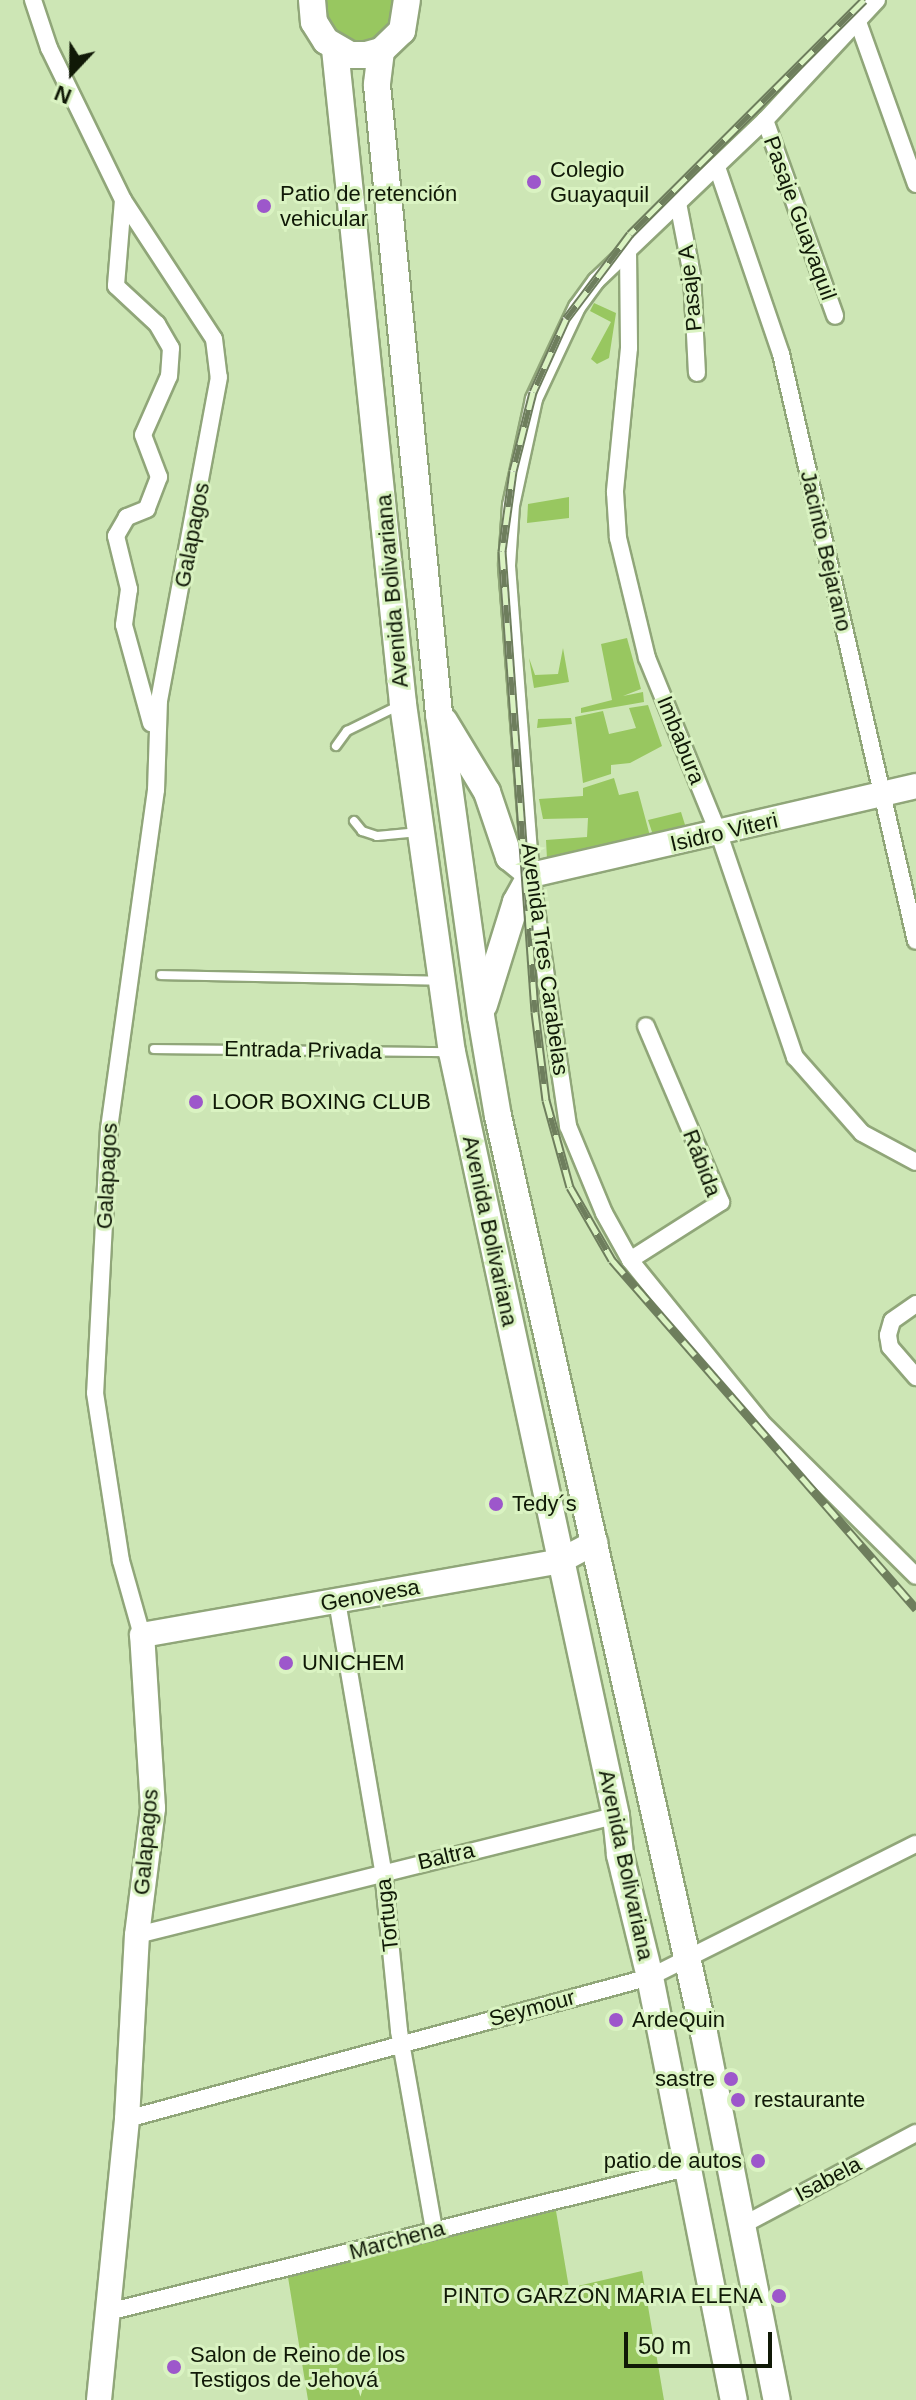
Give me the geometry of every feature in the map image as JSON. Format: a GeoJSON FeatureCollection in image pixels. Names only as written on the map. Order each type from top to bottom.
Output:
{"type":"FeatureCollection","features":[{"type":"Feature","properties":{"kind":"main road"},"geometry":{"type":"LineString","coordinates":[[312,0],[319,32],[335,49],[350,55],[381,51],[402,31],[407,0]]}},
{"type":"Feature","properties":{"kind":"main road","name":"Avenida Bolivariana"},"geometry":{"type":"LineString","coordinates":[[335,49],[403,704],[440,982],[452,1052],[616,1816],[620,1855],[650,1977],[734,2400]]}},
{"type":"Feature","properties":{"kind":"main road","name":"Avenida Bolivariana"},"geometry":{"type":"LineString","coordinates":[[381,51],[377,85],[439,714],[481,1016],[498,1116],[688,1960],[777,2400]]}},
{"type":"Feature","properties":{"kind":"main road"},"geometry":{"type":"LineString","coordinates":[[439,714],[487,792],[509,857],[531,875],[516,902],[481,1016]]}},
{"type":"Feature","properties":{"kind":"street","name":"Galapagos"},"geometry":{"type":"LineString","coordinates":[[33,0],[49,48],[123,200],[214,339],[219,377],[159,700],[158,744],[109,1128],[95,1393],[121,1561],[142,1635],[153,1808],[137,1935],[127,2119],[99,2400]]}},
{"type":"Feature","properties":{"kind":"street","name":"Avenida Tres Carabelas"},"geometry":{"type":"LineString","coordinates":[[877,0],[765,120],[596,281],[562,335],[534,399],[511,505],[507,566],[531,875],[568,1126],[604,1213],[630,1260],[761,1422],[916,1576]]}},
{"type":"Feature","properties":{"kind":"street"},"geometry":{"type":"LineString","coordinates":[[858,22],[916,184]]}},
{"type":"Feature","properties":{"kind":"street","name":"Pasaje Guayaquil"},"geometry":{"type":"LineString","coordinates":[[765,120],[835,316]]}},
{"type":"Feature","properties":{"kind":"street","name":"Jacinto Bejarano"},"geometry":{"type":"LineString","coordinates":[[717,167],[781,354],[916,941]]}},
{"type":"Feature","properties":{"kind":"street"},"geometry":{"type":"LineString","coordinates":[[123,200],[116,286],[157,324],[171,348],[169,376],[143,435],[159,477],[147,509],[127,517],[116,536],[129,589],[124,625],[158,744]]}},
{"type":"Feature","properties":{"kind":"street","name":"Pasaje A"},"geometry":{"type":"LineString","coordinates":[[678,203],[692,275],[697,373]]}},
{"type":"Feature","properties":{"kind":"street","name":"Imbabura"},"geometry":{"type":"LineString","coordinates":[[628,250],[629,348],[615,492],[618,538],[647,658],[719,834],[795,1057],[862,1133],[916,1162]]}},
{"type":"Feature","properties":{"kind":"street","name":"Isidro Viteri"},"geometry":{"type":"LineString","coordinates":[[531,875],[916,786]]}},
{"type":"Feature","properties":{"kind":"street","name":"Rábida"},"geometry":{"type":"LineString","coordinates":[[630,1260],[721,1202],[646,1026]]}},
{"type":"Feature","properties":{"kind":"street"},"geometry":{"type":"LineString","coordinates":[[916,1304],[892,1321],[888,1335],[890,1347],[916,1377]]}},
{"type":"Feature","properties":{"kind":"street","name":"Genovesa"},"geometry":{"type":"LineString","coordinates":[[142,1635],[560,1561],[595,1542]]}},
{"type":"Feature","properties":{"kind":"street","name":"Tortuga"},"geometry":{"type":"LineString","coordinates":[[337,1601],[383,1870],[402,2044],[434,2229]]}},
{"type":"Feature","properties":{"kind":"street","name":"Baltra"},"geometry":{"type":"LineString","coordinates":[[137,1935],[383,1870],[616,1816]]}},
{"type":"Feature","properties":{"kind":"street","name":"Seymour"},"geometry":{"type":"LineString","coordinates":[[127,2119],[650,1977],[916,1844]]}},
{"type":"Feature","properties":{"kind":"street","name":"Isabela"},"geometry":{"type":"LineString","coordinates":[[741,2226],[916,2133]]}},
{"type":"Feature","properties":{"kind":"street","name":"Marchena"},"geometry":{"type":"LineString","coordinates":[[108,2312],[686,2168]]}},
{"type":"Feature","properties":{"kind":"lane"},"geometry":{"type":"LineString","coordinates":[[336,746],[347,731],[403,704]]}},
{"type":"Feature","properties":{"kind":"lane"},"geometry":{"type":"LineString","coordinates":[[354,821],[362,831],[377,836],[419,832]]}},
{"type":"Feature","properties":{"kind":"lane"},"geometry":{"type":"LineString","coordinates":[[161,975],[440,982]]}},
{"type":"Feature","properties":{"kind":"lane","name":"Entrada Privada"},"geometry":{"type":"LineString","coordinates":[[154,1049],[452,1052]]}},
{"type":"Feature","properties":{"kind":"green space"},"geometry":{"type":"Polygon","coordinates":[[[324,0],[398,0],[395,25],[365,46],[341,40],[325,22],[324,0]]]}},
{"type":"Feature","properties":{"kind":"green space"},"geometry":{"type":"Polygon","coordinates":[[[594,303],[616,313],[609,358],[597,364],[591,359],[611,322],[590,311],[594,303]]]}},
{"type":"Feature","properties":{"kind":"green space"},"geometry":{"type":"Polygon","coordinates":[[[569,497],[569,518],[527,523],[528,504],[569,497]]]}},
{"type":"Feature","properties":{"kind":"green space"},"geometry":{"type":"Polygon","coordinates":[[[627,638],[641,689],[623,696],[643,692],[644,702],[581,713],[581,708],[612,700],[601,644],[627,638]]]}},
{"type":"Feature","properties":{"kind":"green space"},"geometry":{"type":"Polygon","coordinates":[[[563,648],[569,682],[534,688],[529,658],[535,675],[558,674],[563,648]]]}},
{"type":"Feature","properties":{"kind":"green space"},"geometry":{"type":"Polygon","coordinates":[[[648,705],[662,746],[630,763],[611,765],[611,774],[583,783],[575,717],[603,711],[609,734],[636,728],[629,708],[648,705]]]}},
{"type":"Feature","properties":{"kind":"green space"},"geometry":{"type":"Polygon","coordinates":[[[571,718],[572,724],[537,728],[538,719],[571,718]]]}},
{"type":"Feature","properties":{"kind":"green space"},"geometry":{"type":"Polygon","coordinates":[[[614,778],[619,795],[638,791],[650,836],[547,859],[546,840],[587,837],[588,818],[543,819],[539,799],[583,796],[583,788],[614,778]]]}},
{"type":"Feature","properties":{"kind":"green space"},"geometry":{"type":"Polygon","coordinates":[[[681,812],[686,828],[654,838],[648,820],[681,812]]]}},
{"type":"Feature","properties":{"kind":"green space"},"geometry":{"type":"Polygon","coordinates":[[[554,2199],[569,2288],[642,2271],[664,2400],[308,2400],[287,2271],[554,2199]]]}},
{"type":"Feature","properties":{"kind":"railway"},"geometry":{"type":"LineString","coordinates":[[864,0],[630,234],[566,319],[533,392],[513,471],[502,551],[535,1012],[546,1100],[570,1187],[612,1260],[916,1609]]}},
{"type":"Feature","properties":{"kind":"place","name":"Colegio Guayaquil"},"geometry":{"type":"Point","coordinates":[534,182]}},
{"type":"Feature","properties":{"kind":"place","name":"Patio de retención vehicular"},"geometry":{"type":"Point","coordinates":[264,206]}},
{"type":"Feature","properties":{"kind":"place","name":"LOOR BOXING CLUB"},"geometry":{"type":"Point","coordinates":[196,1102]}},
{"type":"Feature","properties":{"kind":"place","name":"Tedy´s"},"geometry":{"type":"Point","coordinates":[496,1504]}},
{"type":"Feature","properties":{"kind":"place","name":"UNICHEM"},"geometry":{"type":"Point","coordinates":[286,1663]}},
{"type":"Feature","properties":{"kind":"place","name":"ArdeQuin"},"geometry":{"type":"Point","coordinates":[616,2020]}},
{"type":"Feature","properties":{"kind":"place","name":"sastre"},"geometry":{"type":"Point","coordinates":[731,2079]}},
{"type":"Feature","properties":{"kind":"place","name":"restaurante"},"geometry":{"type":"Point","coordinates":[738,2100]}},
{"type":"Feature","properties":{"kind":"place","name":"patio de autos"},"geometry":{"type":"Point","coordinates":[758,2161]}},
{"type":"Feature","properties":{"kind":"place","name":"PINTO GARZON MARIA ELENA"},"geometry":{"type":"Point","coordinates":[779,2296]}},
{"type":"Feature","properties":{"kind":"place","name":"Salon de Reino de los Testigos de Jehová"},"geometry":{"type":"Point","coordinates":[174,2367]}}]}
